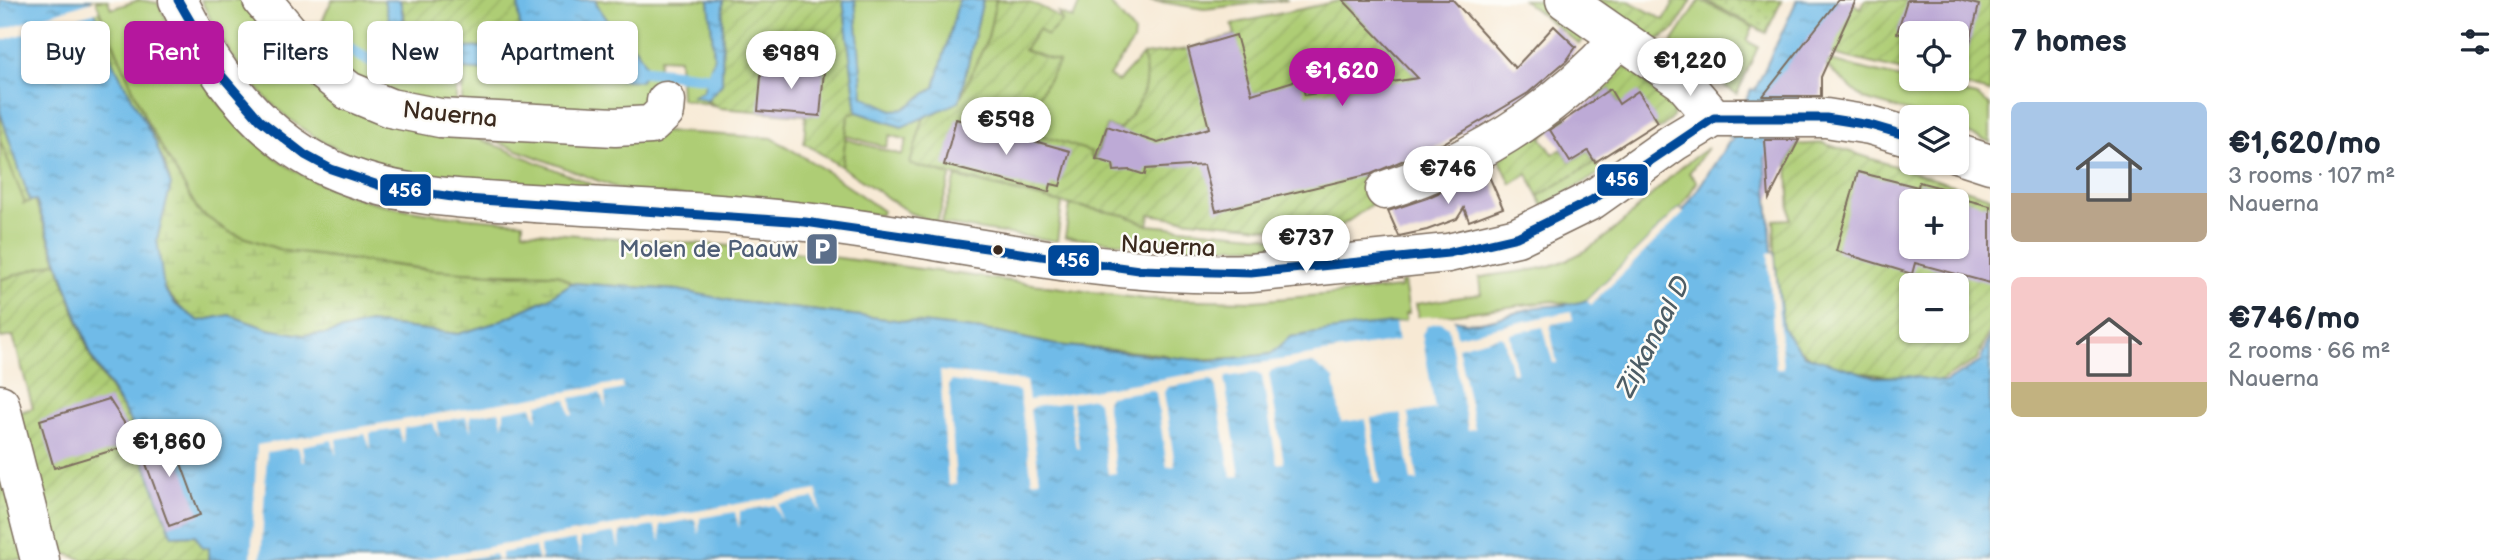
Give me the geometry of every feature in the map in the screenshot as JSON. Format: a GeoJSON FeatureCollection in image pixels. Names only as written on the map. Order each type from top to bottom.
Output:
{"type":"FeatureCollection","features":[{"type":"Feature","properties":{"kind":"street","name":"Nauerna"},"geometry":{"type":"LineString","coordinates":[[178,0],[225,80],[261,122],[299,152],[331,169],[370,183],[446,198],[686,211],[808,222],[1119,269],[1216,274],[1273,271],[1480,248],[1517,237],[1561,218],[1622,181],[1674,142],[1722,118]]}},
{"type":"Feature","properties":{"kind":"street","name":"Nauerna"},"geometry":{"type":"LineString","coordinates":[[261,0],[328,75],[349,90],[378,104],[411,113],[440,118],[615,127],[651,125],[665,112],[666,101]]}},
{"type":"Feature","properties":{"kind":"street"},"geometry":{"type":"LineString","coordinates":[[1565,0],[1684,82],[1722,118],[1826,118],[1870,125],[1899,133]]}},
{"type":"Feature","properties":{"kind":"street"},"geometry":{"type":"LineString","coordinates":[[1385,190],[1439,169],[1510,134],[1584,78],[1619,39]]}},
{"type":"Feature","properties":{"kind":"street"},"geometry":{"type":"LineString","coordinates":[[1969,157],[1990,164]]}},
{"type":"Feature","properties":{"kind":"street"},"geometry":{"type":"LineString","coordinates":[[0,404],[40,560]]}},
{"type":"Feature","properties":{"kind":"green space"},"geometry":{"type":"Polygon","coordinates":[[[91,0],[95,0],[104,21],[98,21],[91,0]]]}},
{"type":"Feature","properties":{"kind":"green space"},"geometry":{"type":"Polygon","coordinates":[[[95,0],[108,0],[111,9],[139,0],[158,3],[168,21],[124,21],[124,68],[110,35],[110,21],[104,21],[95,0]]]}},
{"type":"Feature","properties":{"kind":"green space"},"geometry":{"type":"Polygon","coordinates":[[[201,0],[248,0],[266,21],[238,21],[238,64],[224,41],[224,21],[213,21],[201,0]]]}},
{"type":"Feature","properties":{"kind":"green space"},"geometry":{"type":"Polygon","coordinates":[[[332,0],[384,0],[389,21],[367,21],[367,84],[456,84],[456,103],[462,103],[463,69],[477,70],[477,84],[638,84],[646,67],[638,52],[638,21],[609,21],[595,0],[709,0],[714,57],[703,91],[693,95],[716,106],[681,99],[679,59],[660,58],[653,92],[645,105],[629,115],[512,112],[416,102],[374,92],[353,82],[353,21],[323,20],[332,0]]]}},
{"type":"Feature","properties":{"kind":"green space"},"geometry":{"type":"Polygon","coordinates":[[[400,0],[518,0],[520,21],[477,21],[477,47],[463,48],[463,21],[405,21],[400,0]]]}},
{"type":"Feature","properties":{"kind":"green space"},"geometry":{"type":"Polygon","coordinates":[[[723,0],[843,0],[857,112],[848,115],[842,167],[804,143],[806,115],[719,108],[707,100],[722,84],[723,0]]]}},
{"type":"Feature","properties":{"kind":"green space"},"geometry":{"type":"Polygon","coordinates":[[[855,0],[959,0],[935,87],[904,109],[893,110],[863,97],[855,0]]]}},
{"type":"Feature","properties":{"kind":"green space"},"geometry":{"type":"Polygon","coordinates":[[[983,0],[996,0],[988,38],[959,102],[983,0]]]}},
{"type":"Feature","properties":{"kind":"green space"},"geometry":{"type":"Polygon","coordinates":[[[996,0],[1031,3],[1062,21],[1047,36],[1039,29],[1024,50],[1059,62],[1019,128],[1092,152],[1091,157],[1095,159],[1107,126],[1119,130],[1138,105],[1146,76],[1143,55],[1188,49],[1235,35],[1232,24],[1343,0],[1402,59],[1422,84],[1429,101],[1427,138],[1432,152],[1355,217],[1322,236],[1309,239],[1267,228],[1150,214],[1148,225],[1125,215],[1062,203],[910,164],[924,117],[959,101],[988,38],[996,0]],[[1384,84],[1338,90],[1348,154],[1384,84]]]}},
{"type":"Feature","properties":{"kind":"green space"},"geometry":{"type":"Polygon","coordinates":[[[1081,0],[1107,0],[1134,32],[1133,42],[1109,76],[1118,82],[1143,55],[1146,76],[1138,105],[1119,130],[1107,126],[1096,159],[1091,157],[1092,153],[1019,129],[1059,62],[1024,50],[1039,28],[1062,21],[1058,13],[1073,19],[1081,0]]]}},
{"type":"Feature","properties":{"kind":"green space"},"geometry":{"type":"Polygon","coordinates":[[[1149,0],[1288,0],[1204,9],[1149,0]]]}},
{"type":"Feature","properties":{"kind":"green space"},"geometry":{"type":"Polygon","coordinates":[[[1523,0],[1538,0],[1587,36],[1579,44],[1523,0]]]}},
{"type":"Feature","properties":{"kind":"green space"},"geometry":{"type":"Polygon","coordinates":[[[1592,0],[1627,0],[1664,20],[1675,0],[1692,0],[1675,29],[1654,42],[1592,0]]]}},
{"type":"Feature","properties":{"kind":"green space"},"geometry":{"type":"Polygon","coordinates":[[[1700,0],[1753,27],[1747,41],[1758,47],[1737,94],[1671,52],[1671,44],[1700,0]]]}},
{"type":"Feature","properties":{"kind":"green space"},"geometry":{"type":"Polygon","coordinates":[[[1705,0],[1782,0],[1766,33],[1705,0]]]}},
{"type":"Feature","properties":{"kind":"green space"},"geometry":{"type":"Polygon","coordinates":[[[1865,0],[1990,0],[1990,92],[1969,87],[1969,21],[1899,21],[1899,70],[1829,53],[1852,3],[1861,8],[1865,0]]]}},
{"type":"Feature","properties":{"kind":"green space"},"geometry":{"type":"Polygon","coordinates":[[[110,35],[124,68],[124,84],[131,84],[147,122],[199,212],[229,232],[284,251],[421,269],[507,275],[557,274],[572,283],[547,299],[495,323],[458,334],[369,323],[327,334],[302,335],[268,329],[229,315],[199,321],[188,316],[164,289],[159,266],[157,239],[171,185],[164,162],[112,61],[110,35]]]}},
{"type":"Feature","properties":{"kind":"green space"},"geometry":{"type":"Polygon","coordinates":[[[1826,60],[1899,78],[1899,91],[1955,91],[1976,96],[1990,105],[1990,142],[1969,134],[1969,105],[1899,105],[1899,109],[1864,99],[1824,64],[1826,60]]]}},
{"type":"Feature","properties":{"kind":"green space"},"geometry":{"type":"Polygon","coordinates":[[[1616,67],[1642,74],[1667,93],[1675,108],[1673,117],[1660,129],[1619,104],[1610,90],[1597,98],[1591,88],[1616,67]]]}},
{"type":"Feature","properties":{"kind":"green space"},"geometry":{"type":"Polygon","coordinates":[[[353,79],[470,135],[603,189],[476,181],[419,173],[367,160],[319,139],[275,107],[255,84],[353,84],[353,79]]]}},
{"type":"Feature","properties":{"kind":"green space"},"geometry":{"type":"Polygon","coordinates":[[[131,84],[206,84],[225,111],[262,147],[302,175],[347,194],[398,208],[523,222],[523,231],[772,249],[1144,299],[1254,301],[1400,288],[1400,283],[1404,282],[1409,313],[1405,314],[1407,321],[1290,337],[1276,352],[1256,357],[1185,360],[1160,354],[1056,345],[990,331],[733,301],[678,290],[572,283],[557,274],[450,272],[284,251],[229,232],[199,212],[147,122],[131,84]]]}},
{"type":"Feature","properties":{"kind":"green space"},"geometry":{"type":"Polygon","coordinates":[[[0,112],[30,201],[25,203],[0,140],[0,112]]]}},
{"type":"Feature","properties":{"kind":"green space"},"geometry":{"type":"Polygon","coordinates":[[[857,112],[901,127],[924,117],[910,164],[951,175],[937,223],[910,213],[842,167],[845,139],[902,155],[907,140],[890,135],[886,147],[846,136],[848,115],[857,112]]]}},
{"type":"Feature","properties":{"kind":"green space"},"geometry":{"type":"Polygon","coordinates":[[[1562,112],[1568,119],[1541,137],[1553,154],[1562,149],[1570,162],[1588,151],[1595,162],[1538,196],[1528,174],[1511,184],[1497,154],[1562,112]]]}},
{"type":"Feature","properties":{"kind":"green space"},"geometry":{"type":"Polygon","coordinates":[[[676,132],[772,138],[825,170],[883,211],[881,215],[625,191],[478,135],[676,132]]]}},
{"type":"Feature","properties":{"kind":"green space"},"geometry":{"type":"Polygon","coordinates":[[[0,140],[25,203],[22,204],[35,200],[57,262],[0,280],[0,140]]]}},
{"type":"Feature","properties":{"kind":"green space"},"geometry":{"type":"Polygon","coordinates":[[[1823,143],[1899,168],[1899,175],[1922,175],[1965,189],[1899,189],[1899,259],[1969,259],[1969,190],[1990,197],[1990,328],[1977,360],[1938,382],[1854,371],[1812,358],[1796,347],[1785,333],[1782,323],[1776,278],[1774,220],[1790,219],[1788,162],[1796,145],[1823,143]]]}},
{"type":"Feature","properties":{"kind":"green space"},"geometry":{"type":"Polygon","coordinates":[[[1708,148],[1689,173],[1697,182],[1680,208],[1587,300],[1574,305],[1553,301],[1419,319],[1416,304],[1481,294],[1479,278],[1543,268],[1585,251],[1621,224],[1689,161],[1708,148]]]}},
{"type":"Feature","properties":{"kind":"green space"},"geometry":{"type":"Polygon","coordinates":[[[1595,162],[1602,172],[1543,206],[1538,196],[1595,162]]]}},
{"type":"Feature","properties":{"kind":"green space"},"geometry":{"type":"Polygon","coordinates":[[[956,177],[1062,203],[1057,241],[941,224],[956,177]]]}},
{"type":"Feature","properties":{"kind":"green space"},"geometry":{"type":"Polygon","coordinates":[[[1070,205],[1125,215],[1148,225],[1266,236],[1288,246],[1168,248],[1065,237],[1070,205]]]}},
{"type":"Feature","properties":{"kind":"green space"},"geometry":{"type":"Polygon","coordinates":[[[57,262],[91,358],[134,428],[172,536],[195,535],[209,546],[208,560],[84,560],[47,547],[13,414],[33,408],[13,336],[1,338],[0,280],[57,262]]]}},
{"type":"Feature","properties":{"kind":"green space"},"geometry":{"type":"Polygon","coordinates":[[[0,444],[29,560],[0,560],[0,444]]]}},
{"type":"Feature","properties":{"kind":"water","name":"Zijkanaal D"},"geometry":{"type":"Polygon","coordinates":[[[0,0],[91,0],[98,21],[21,21],[21,84],[110,84],[110,55],[155,141],[171,185],[157,239],[164,289],[176,305],[199,321],[229,315],[268,329],[303,335],[327,334],[369,323],[458,334],[495,323],[547,299],[572,283],[678,290],[733,301],[990,331],[1056,345],[1209,361],[1271,354],[1290,337],[1362,326],[1449,318],[1483,322],[1527,309],[1587,300],[1680,208],[1683,211],[1734,138],[1728,137],[1751,89],[1755,90],[1797,0],[1838,0],[1796,91],[1799,96],[1779,138],[1773,141],[1765,159],[1772,251],[1783,328],[1803,355],[1876,377],[1908,376],[1945,382],[1980,362],[1990,335],[1990,560],[208,560],[209,547],[203,548],[195,535],[172,536],[136,440],[139,438],[92,357],[36,200],[30,201],[0,112],[0,0]]]}},
{"type":"Feature","properties":{"kind":"water"},"geometry":{"type":"Polygon","coordinates":[[[384,0],[400,0],[404,21],[389,21],[384,0]]]}},
{"type":"Feature","properties":{"kind":"water"},"geometry":{"type":"Polygon","coordinates":[[[518,0],[595,0],[609,21],[519,21],[518,0]]]}},
{"type":"Feature","properties":{"kind":"water"},"geometry":{"type":"Polygon","coordinates":[[[709,0],[723,0],[722,84],[707,100],[692,96],[703,91],[714,57],[709,0]]]}},
{"type":"Feature","properties":{"kind":"water"},"geometry":{"type":"Polygon","coordinates":[[[843,0],[855,0],[863,96],[892,110],[904,109],[935,87],[959,0],[983,0],[959,102],[902,127],[857,112],[843,0]]]}},
{"type":"Feature","properties":{"kind":"water"},"geometry":{"type":"Polygon","coordinates":[[[477,47],[477,70],[463,69],[463,48],[477,47]]]}},
{"type":"Feature","properties":{"kind":"water"},"geometry":{"type":"Polygon","coordinates":[[[638,52],[646,67],[641,81],[638,81],[638,52]]]}},
{"type":"Feature","properties":{"kind":"pier"},"geometry":{"type":"Polygon","coordinates":[[[95,0],[99,11],[66,21],[28,21],[95,0]]]}},
{"type":"Feature","properties":{"kind":"pier"},"geometry":{"type":"Polygon","coordinates":[[[21,23],[21,35],[0,41],[0,30],[21,23]]]}},
{"type":"Feature","properties":{"kind":"pier"},"geometry":{"type":"Polygon","coordinates":[[[1680,208],[1684,213],[1591,305],[1587,300],[1680,208]]]}},
{"type":"Feature","properties":{"kind":"pier"},"geometry":{"type":"Polygon","coordinates":[[[1774,252],[1783,368],[1776,369],[1768,253],[1774,252]]]}},
{"type":"Feature","properties":{"kind":"pier"},"geometry":{"type":"Polygon","coordinates":[[[1571,311],[1573,320],[1552,324],[1550,328],[1557,363],[1553,363],[1543,327],[1510,334],[1516,372],[1512,373],[1501,336],[1458,347],[1475,429],[1468,430],[1448,327],[1441,322],[1428,325],[1422,334],[1435,409],[1408,413],[1418,481],[1411,481],[1401,414],[1371,418],[1380,483],[1374,483],[1365,419],[1341,422],[1334,379],[1313,363],[1272,370],[1269,374],[1284,463],[1277,464],[1262,376],[1256,372],[1226,377],[1240,476],[1231,477],[1215,383],[1211,380],[1168,387],[1164,392],[1175,466],[1167,467],[1156,393],[1152,390],[1109,396],[1106,401],[1116,473],[1108,474],[1098,402],[1093,398],[1072,402],[1079,449],[1076,448],[1069,402],[1034,407],[1030,410],[1040,480],[1032,481],[1019,391],[952,381],[949,384],[956,484],[948,485],[940,371],[1026,381],[1029,400],[1398,341],[1395,323],[1406,321],[1406,318],[1453,316],[1457,336],[1571,311]]]}},
{"type":"Feature","properties":{"kind":"pier"},"geometry":{"type":"Polygon","coordinates":[[[622,382],[623,389],[605,393],[606,409],[600,393],[571,398],[573,415],[570,415],[566,399],[538,404],[537,421],[532,406],[504,411],[503,427],[499,411],[470,416],[471,432],[466,417],[438,422],[439,438],[433,423],[404,428],[403,444],[399,429],[370,433],[371,450],[365,434],[337,439],[336,456],[332,440],[302,446],[302,462],[298,447],[267,452],[261,560],[251,560],[257,445],[622,382]]]}},
{"type":"Feature","properties":{"kind":"pier"},"geometry":{"type":"Polygon","coordinates":[[[817,490],[821,514],[814,498],[779,504],[781,521],[775,505],[740,511],[739,529],[735,512],[700,518],[699,535],[695,519],[660,525],[661,542],[654,526],[620,532],[619,549],[615,533],[580,539],[581,556],[575,540],[540,546],[541,560],[538,560],[535,547],[501,553],[501,560],[497,560],[495,554],[460,560],[414,560],[817,490]]]}},
{"type":"Feature","properties":{"kind":"building"},"geometry":{"type":"Polygon","coordinates":[[[1343,0],[1453,0],[1515,68],[1554,26],[1576,47],[1567,60],[1528,93],[1442,144],[1371,174],[1216,211],[1204,165],[1146,169],[1145,175],[1130,170],[1114,171],[1113,164],[1096,159],[1107,126],[1158,143],[1209,128],[1188,49],[1236,35],[1252,94],[1300,79],[1305,95],[1418,78],[1343,0]]]}},
{"type":"Feature","properties":{"kind":"building"},"geometry":{"type":"Polygon","coordinates":[[[1838,0],[1856,0],[1821,77],[1821,96],[1763,96],[1838,0]]]}},
{"type":"Feature","properties":{"kind":"building"},"geometry":{"type":"Polygon","coordinates":[[[1907,0],[1959,0],[1979,5],[1969,46],[1969,21],[1901,21],[1907,0]]]}},
{"type":"Feature","properties":{"kind":"building"},"geometry":{"type":"Polygon","coordinates":[[[762,65],[824,71],[820,116],[758,111],[762,65]]]}},
{"type":"Feature","properties":{"kind":"building"},"geometry":{"type":"Polygon","coordinates":[[[1610,89],[1619,104],[1638,91],[1658,122],[1595,162],[1588,151],[1570,162],[1550,130],[1610,89]]]}},
{"type":"Feature","properties":{"kind":"building"},"geometry":{"type":"Polygon","coordinates":[[[956,119],[1070,151],[1060,186],[1051,184],[1049,192],[944,165],[956,119]]]}},
{"type":"Feature","properties":{"kind":"building"},"geometry":{"type":"Polygon","coordinates":[[[1765,140],[1799,140],[1769,199],[1765,140]]]}},
{"type":"Feature","properties":{"kind":"building"},"geometry":{"type":"Polygon","coordinates":[[[1492,168],[1488,174],[1503,208],[1469,221],[1464,208],[1457,219],[1427,230],[1399,236],[1388,211],[1427,198],[1492,168]]]}},
{"type":"Feature","properties":{"kind":"building"},"geometry":{"type":"Polygon","coordinates":[[[1858,172],[1918,187],[1919,182],[1945,189],[1899,189],[1899,259],[1969,259],[1969,200],[1990,206],[1990,283],[1969,277],[1969,273],[1952,273],[1915,263],[1912,273],[1836,251],[1858,172]]]}},
{"type":"Feature","properties":{"kind":"building"},"geometry":{"type":"Polygon","coordinates":[[[109,399],[137,443],[54,468],[40,420],[109,399]]]}},
{"type":"Feature","properties":{"kind":"building"},"geometry":{"type":"Polygon","coordinates":[[[169,431],[200,515],[169,526],[138,442],[169,431]]]}},
{"type":"Feature","properties":{"kind":"waterway"},"geometry":{"type":"LineString","coordinates":[[353,51],[367,59]]}},
{"type":"Feature","properties":{"kind":"waterway"},"geometry":{"type":"LineString","coordinates":[[638,70],[714,78],[715,70]]}},
{"type":"Feature","properties":{"kind":"transit line","name":"456"},"geometry":{"type":"LineString","coordinates":[[178,0],[222,76],[260,120],[305,155],[331,169],[384,187],[466,199],[805,222],[1139,270],[1251,273],[1448,253],[1517,237],[1592,200],[1714,118],[1826,118],[1870,125],[1899,133]]}},
{"type":"Feature","properties":{"kind":"place","name":"Molen de Paauw"},"geometry":{"type":"Point","coordinates":[822,249]}}]}
